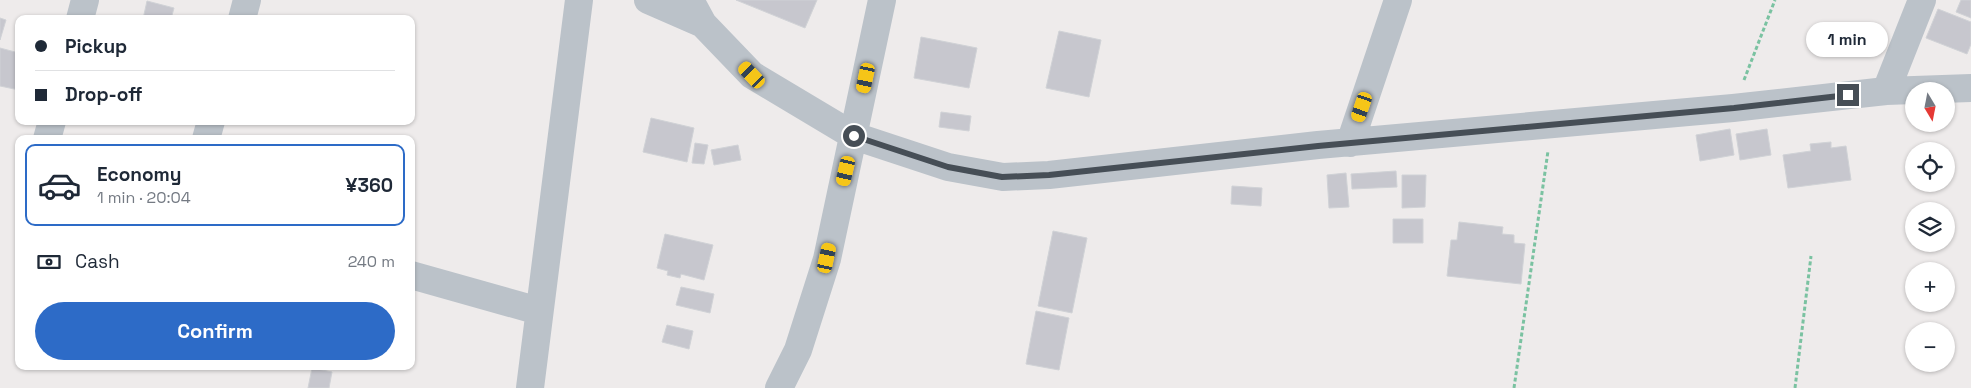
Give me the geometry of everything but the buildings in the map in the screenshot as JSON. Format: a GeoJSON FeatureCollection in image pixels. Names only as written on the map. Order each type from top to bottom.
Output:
{"type":"FeatureCollection","features":[{"type":"Feature","properties":{"kind":"street"},"geometry":{"type":"LineString","coordinates":[[81,15],[85,0]]}},
{"type":"Feature","properties":{"kind":"street"},"geometry":{"type":"LineString","coordinates":[[243,15],[247,0]]}},
{"type":"Feature","properties":{"kind":"street"},"geometry":{"type":"LineString","coordinates":[[530,388],[579,0]]}},
{"type":"Feature","properties":{"kind":"street"},"geometry":{"type":"LineString","coordinates":[[648,0],[703,24]]}},
{"type":"Feature","properties":{"kind":"street"},"geometry":{"type":"LineString","coordinates":[[690,0],[703,24],[752,75],[854,136],[948,167],[1002,177],[1049,175],[1350,143],[1734,108],[1886,91],[1971,88]]}},
{"type":"Feature","properties":{"kind":"street"},"geometry":{"type":"LineString","coordinates":[[778,388],[798,350],[827,258],[882,0]]}},
{"type":"Feature","properties":{"kind":"street"},"geometry":{"type":"LineString","coordinates":[[1350,143],[1398,0]]}},
{"type":"Feature","properties":{"kind":"street"},"geometry":{"type":"LineString","coordinates":[[1886,91],[1922,0]]}},
{"type":"Feature","properties":{"kind":"street"},"geometry":{"type":"LineString","coordinates":[[415,276],[540,312]]}},
{"type":"Feature","properties":{"kind":"path"},"geometry":{"type":"LineString","coordinates":[[1734,108],[1775,0]]}},
{"type":"Feature","properties":{"kind":"path"},"geometry":{"type":"LineString","coordinates":[[1514,388],[1552,125]]}},
{"type":"Feature","properties":{"kind":"path"},"geometry":{"type":"LineString","coordinates":[[1795,388],[1811,256]]}},
{"type":"Feature","properties":{"kind":"route"},"geometry":{"type":"LineString","coordinates":[[854,136],[948,167],[1002,177],[1049,175],[1318,146],[1734,108],[1848,95]]}}]}
